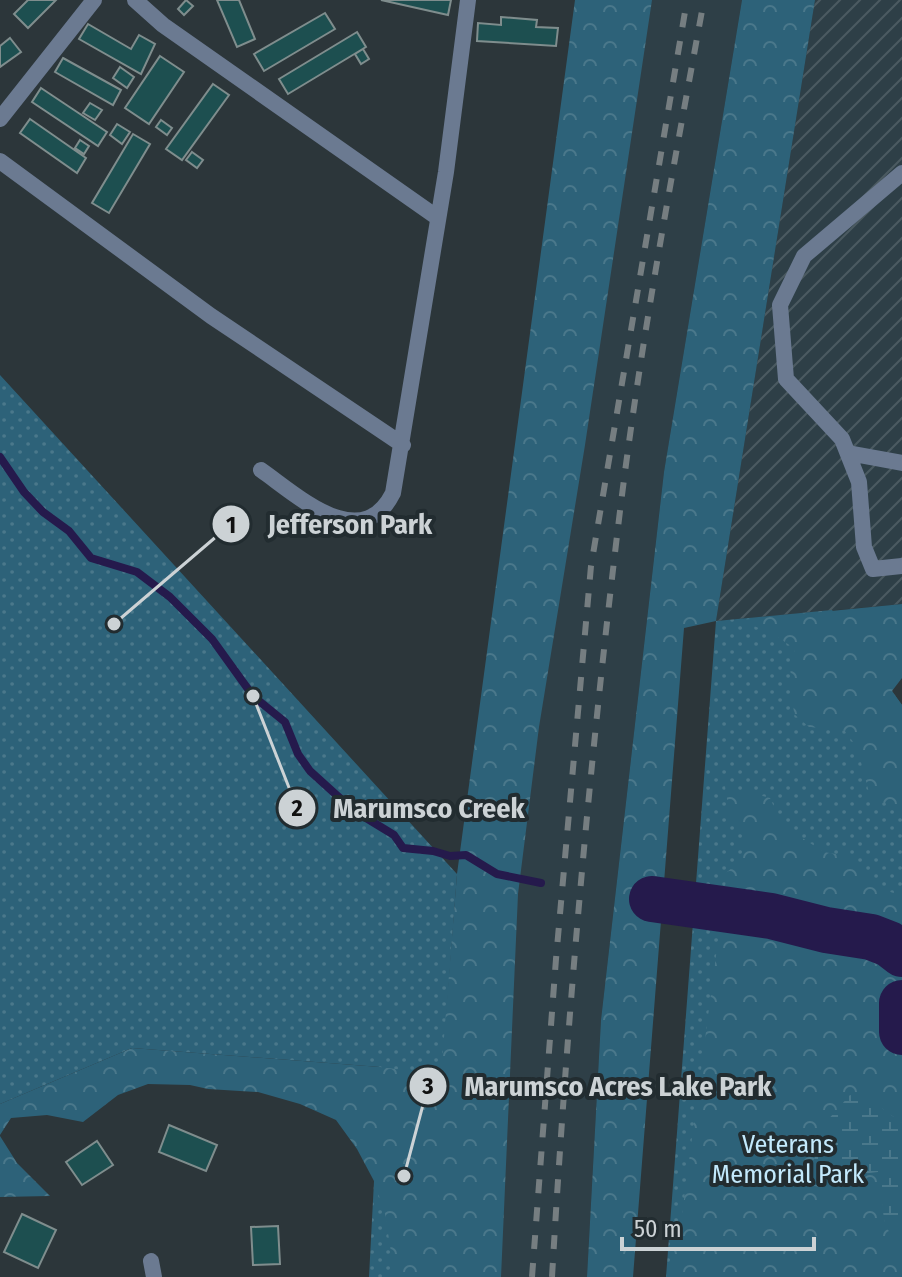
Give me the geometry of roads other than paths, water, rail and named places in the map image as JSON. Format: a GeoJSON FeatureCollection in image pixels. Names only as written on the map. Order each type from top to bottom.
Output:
{"type":"FeatureCollection","features":[{"type":"Feature","properties":{"kind":"lane"},"geometry":{"type":"LineString","coordinates":[[0,119],[94,0]]}},
{"type":"Feature","properties":{"kind":"lane"},"geometry":{"type":"LineString","coordinates":[[135,0],[163,25],[438,218]]}},
{"type":"Feature","properties":{"kind":"lane"},"geometry":{"type":"LineString","coordinates":[[261,470],[325,514],[340,520],[357,521],[373,516],[390,499],[397,484],[468,0]]}},
{"type":"Feature","properties":{"kind":"lane"},"geometry":{"type":"LineString","coordinates":[[0,161],[25,183],[211,316],[403,445]]}},
{"type":"Feature","properties":{"kind":"lane"},"geometry":{"type":"LineString","coordinates":[[902,173],[804,256],[780,305],[786,379],[842,439],[859,482],[864,547],[873,569],[902,566]]}},
{"type":"Feature","properties":{"kind":"lane"},"geometry":{"type":"LineString","coordinates":[[848,453],[902,463]]}},
{"type":"Feature","properties":{"kind":"waterway"},"geometry":{"type":"LineString","coordinates":[[0,457],[24,492],[43,512],[69,531],[91,558],[137,572],[170,597],[212,639],[253,696],[285,722],[298,754],[310,771],[353,810],[394,835],[403,848],[450,856],[466,855],[497,874],[541,883]]}},
{"type":"Feature","properties":{"kind":"waterway"},"geometry":{"type":"LineString","coordinates":[[652,899],[771,916],[871,937],[889,944],[902,954]]}},
{"type":"Feature","properties":{"kind":"waterway"},"geometry":{"type":"LineString","coordinates":[[902,1003],[902,1032]]}},
{"type":"Feature","properties":{"kind":"railway"},"geometry":{"type":"LineString","coordinates":[[532,1277],[591,566],[687,0]]}},
{"type":"Feature","properties":{"kind":"railway"},"geometry":{"type":"LineString","coordinates":[[552,1277],[580,893],[620,511],[669,191],[704,0]]}},
{"type":"Feature","properties":{"kind":"place","name":"Jefferson Park"},"geometry":{"type":"Point","coordinates":[114,624]}},
{"type":"Feature","properties":{"kind":"place","name":"Marumsco Creek"},"geometry":{"type":"Point","coordinates":[253,696]}},
{"type":"Feature","properties":{"kind":"place","name":"Marumsco Acres Lake Park"},"geometry":{"type":"Point","coordinates":[404,1176]}},
{"type":"Feature","properties":{"kind":"park label","name":"Veterans Memorial Park"},"geometry":{"type":"Point","coordinates":[788,1159]}}]}
